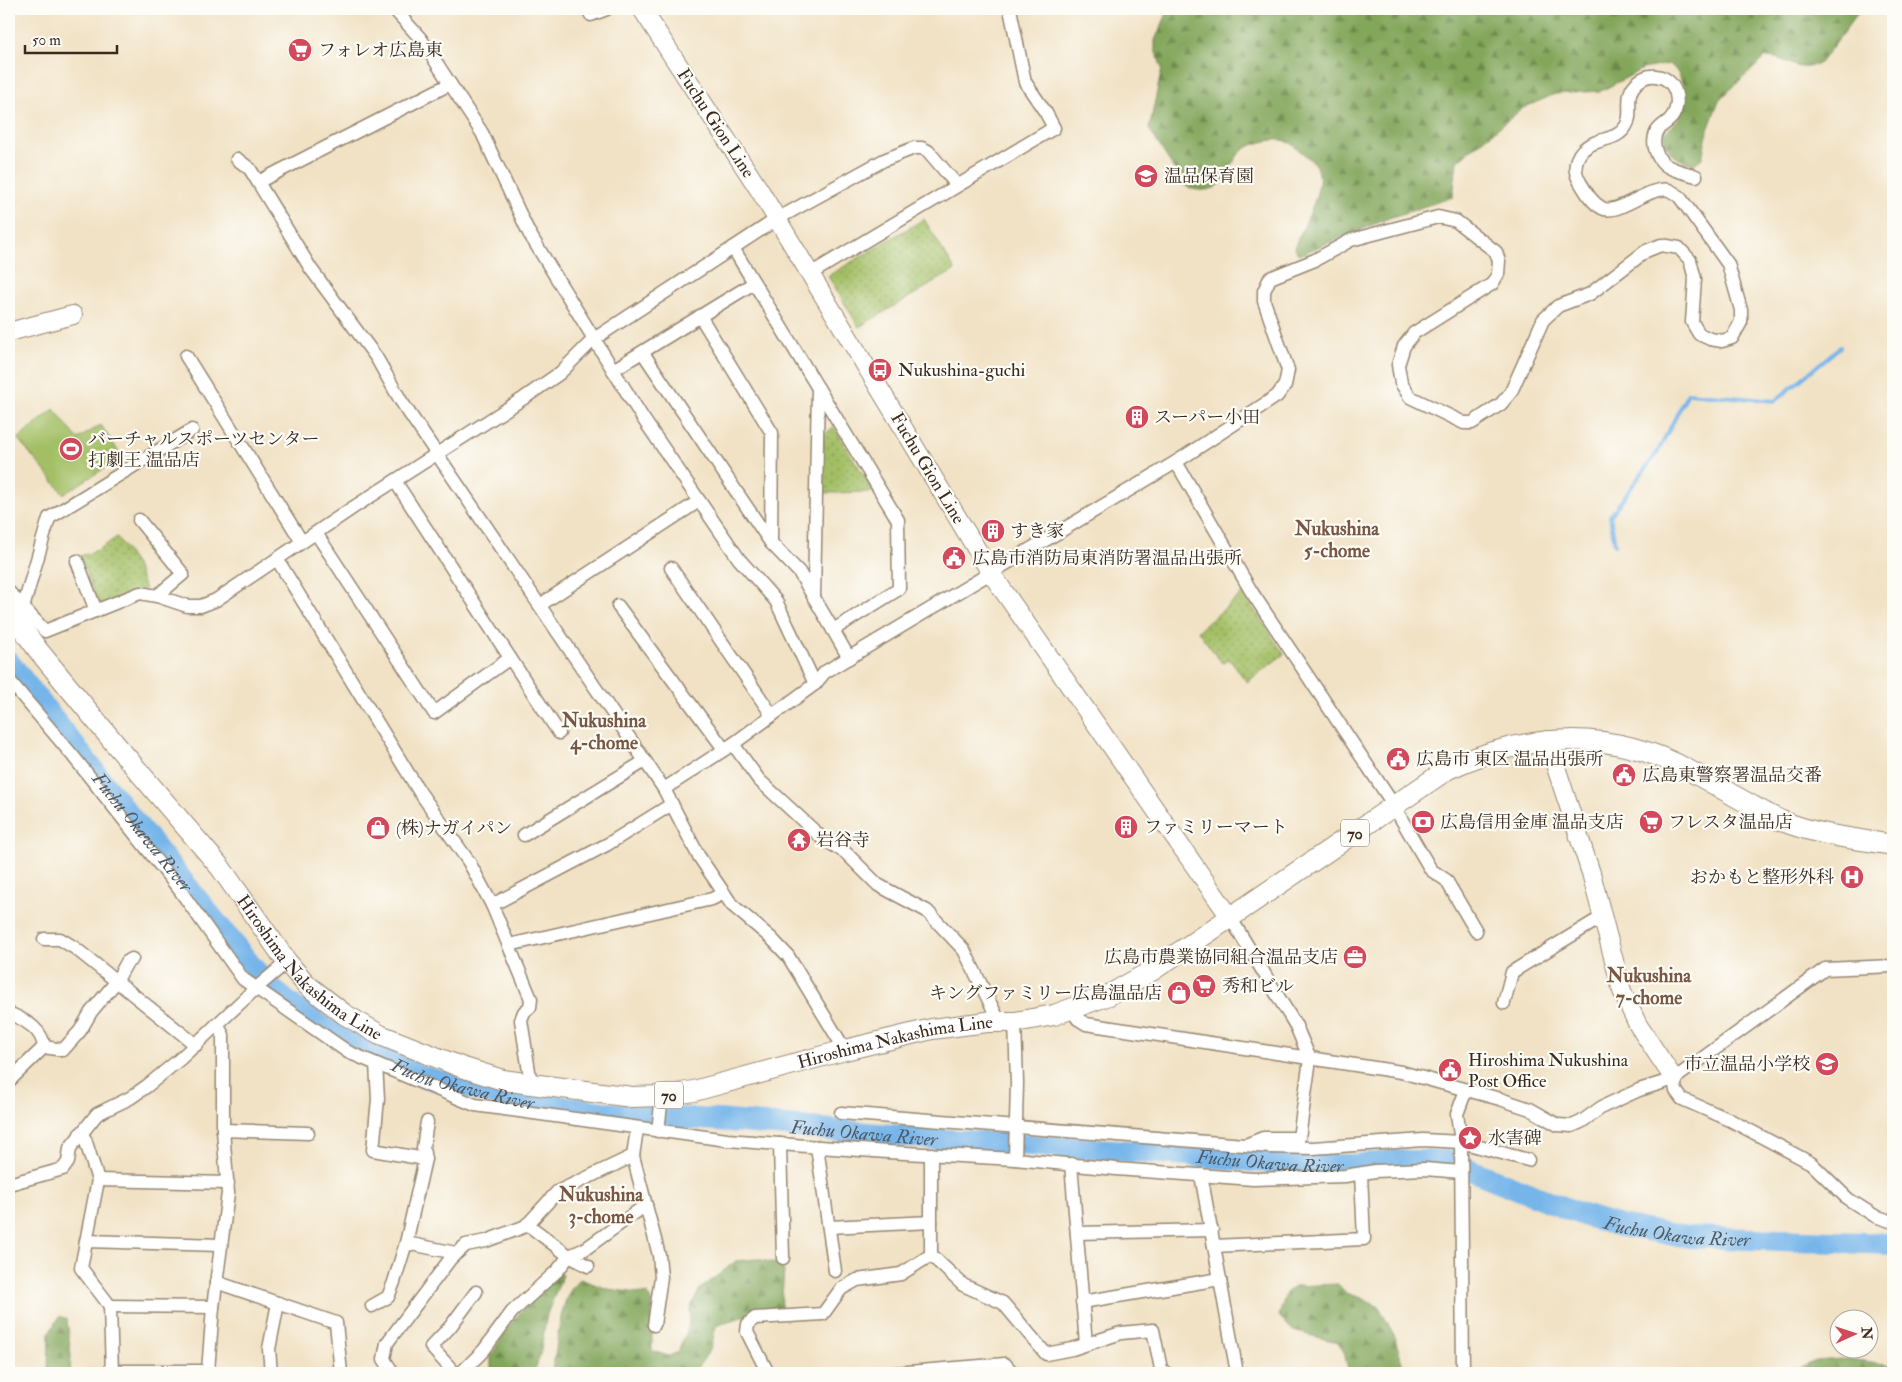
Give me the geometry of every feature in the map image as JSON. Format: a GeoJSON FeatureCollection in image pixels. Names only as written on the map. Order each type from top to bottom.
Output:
{"type":"FeatureCollection","features":[{"type":"Feature","properties":{"kind":"main road","name":"Fuchu Gion Line"},"geometry":{"type":"LineString","coordinates":[[642,9],[777,219],[991,573],[1230,917]]}},
{"type":"Feature","properties":{"kind":"main road"},"geometry":{"type":"LineString","coordinates":[[9,332],[72,315]]}},
{"type":"Feature","properties":{"kind":"main road","name":"Hiroshima Nakashima Line"},"geometry":{"type":"LineString","coordinates":[[16,609],[38,650],[220,867],[287,962],[307,986],[344,1014],[380,1035],[461,1067],[503,1080],[632,1097],[662,1096],[694,1091],[845,1050],[932,1029],[960,1025],[1034,1020],[1072,1010],[1109,996],[1131,984],[1448,769],[1471,758],[1511,746],[1547,740],[1596,741],[1646,752],[1692,772],[1781,821],[1825,834],[1893,845]]}},
{"type":"Feature","properties":{"kind":"main road"},"geometry":{"type":"LineString","coordinates":[[1547,740],[1591,874],[1622,991],[1638,1025],[1674,1079]]}},
{"type":"Feature","properties":{"kind":"street"},"geometry":{"type":"LineString","coordinates":[[394,9],[421,39],[482,133],[529,233],[642,417],[739,559],[776,601],[815,684]]}},
{"type":"Feature","properties":{"kind":"street"},"geometry":{"type":"LineString","coordinates":[[588,9],[591,15],[607,9]]}},
{"type":"Feature","properties":{"kind":"street"},"geometry":{"type":"LineString","coordinates":[[810,274],[1054,128],[1025,82],[1010,9]]}},
{"type":"Feature","properties":{"kind":"street"},"geometry":{"type":"LineString","coordinates":[[664,789],[728,747],[815,684],[825,672],[1176,462],[1277,396],[1285,384],[1288,370],[1264,301],[1264,291],[1270,278],[1315,260],[1350,240],[1438,216],[1456,221],[1496,252],[1499,261],[1498,274],[1492,284],[1414,333],[1404,346],[1398,366],[1401,382],[1410,397],[1464,423],[1472,423],[1501,404],[1511,392],[1543,320],[1558,306],[1590,294],[1646,251],[1661,245],[1679,248],[1690,260],[1695,279],[1692,322],[1699,334],[1710,339],[1722,341],[1732,338],[1741,322],[1741,310],[1728,264],[1679,196],[1669,190],[1655,191],[1612,210],[1602,209],[1591,199],[1576,175],[1575,163],[1581,152],[1592,143],[1612,138],[1621,133],[1628,124],[1628,100],[1633,86],[1644,77],[1656,76],[1668,80],[1675,87],[1677,100],[1672,117],[1656,132],[1654,145],[1658,158],[1667,166],[1696,176]]}},
{"type":"Feature","properties":{"kind":"street"},"geometry":{"type":"LineString","coordinates":[[258,182],[450,84]]}},
{"type":"Feature","properties":{"kind":"street"},"geometry":{"type":"LineString","coordinates":[[9,592],[16,609],[45,631],[140,593],[157,596],[187,606],[201,606],[216,600],[524,398],[560,373],[594,339],[777,219],[884,160],[914,148],[922,148],[928,151],[957,185]]}},
{"type":"Feature","properties":{"kind":"street"},"geometry":{"type":"LineString","coordinates":[[237,159],[250,169],[311,269],[376,357],[401,401],[664,789],[698,855],[732,905],[788,956],[845,1050]]}},
{"type":"Feature","properties":{"kind":"street"},"geometry":{"type":"LineString","coordinates":[[732,248],[898,520],[898,589],[833,630]]}},
{"type":"Feature","properties":{"kind":"street"},"geometry":{"type":"LineString","coordinates":[[613,370],[754,283]]}},
{"type":"Feature","properties":{"kind":"street"},"geometry":{"type":"LineString","coordinates":[[700,316],[772,433],[771,543]]}},
{"type":"Feature","properties":{"kind":"street"},"geometry":{"type":"LineString","coordinates":[[643,353],[771,543],[799,572],[849,658]]}},
{"type":"Feature","properties":{"kind":"street"},"geometry":{"type":"LineString","coordinates":[[186,356],[302,542]]}},
{"type":"Feature","properties":{"kind":"street"},"geometry":{"type":"LineString","coordinates":[[814,599],[818,388]]}},
{"type":"Feature","properties":{"kind":"street"},"geometry":{"type":"LineString","coordinates":[[16,609],[49,518],[192,430]]}},
{"type":"Feature","properties":{"kind":"street"},"geometry":{"type":"LineString","coordinates":[[1176,462],[1251,590],[1394,806],[1431,870],[1446,880],[1476,931]]}},
{"type":"Feature","properties":{"kind":"street"},"geometry":{"type":"LineString","coordinates":[[395,481],[559,733]]}},
{"type":"Feature","properties":{"kind":"street"},"geometry":{"type":"LineString","coordinates":[[540,605],[700,501]]}},
{"type":"Feature","properties":{"kind":"street"},"geometry":{"type":"LineString","coordinates":[[139,520],[183,574],[157,596]]}},
{"type":"Feature","properties":{"kind":"street"},"geometry":{"type":"LineString","coordinates":[[316,533],[434,713],[510,658]]}},
{"type":"Feature","properties":{"kind":"street"},"geometry":{"type":"LineString","coordinates":[[277,559],[419,791],[469,862],[492,905],[531,999],[530,1007],[524,1012],[521,1020],[531,1084]]}},
{"type":"Feature","properties":{"kind":"street"},"geometry":{"type":"LineString","coordinates":[[77,561],[96,611]]}},
{"type":"Feature","properties":{"kind":"street"},"geometry":{"type":"LineString","coordinates":[[671,568],[772,715]]}},
{"type":"Feature","properties":{"kind":"street"},"geometry":{"type":"LineString","coordinates":[[618,606],[728,747],[759,780],[822,838],[846,853],[878,885],[927,911],[964,950],[996,1015],[1005,1022],[1017,1083],[1014,1159]]}},
{"type":"Feature","properties":{"kind":"street"},"geometry":{"type":"LineString","coordinates":[[9,680],[86,771],[179,889],[243,979],[348,1052],[475,1105],[727,1140],[1014,1159],[1254,1179],[1345,1176],[1375,1171],[1424,1169],[1461,1172]]}},
{"type":"Feature","properties":{"kind":"street"},"geometry":{"type":"LineString","coordinates":[[524,835],[645,761]]}},
{"type":"Feature","properties":{"kind":"street"},"geometry":{"type":"LineString","coordinates":[[492,905],[608,844],[672,804]]}},
{"type":"Feature","properties":{"kind":"street"},"geometry":{"type":"LineString","coordinates":[[509,945],[712,900],[724,893]]}},
{"type":"Feature","properties":{"kind":"street"},"geometry":{"type":"LineString","coordinates":[[1230,917],[1296,1026],[1310,1059],[1299,1138],[1263,1138],[1246,1145]]}},
{"type":"Feature","properties":{"kind":"street"},"geometry":{"type":"LineString","coordinates":[[1504,1003],[1512,972],[1602,917]]}},
{"type":"Feature","properties":{"kind":"street"},"geometry":{"type":"LineString","coordinates":[[44,939],[60,939],[76,948],[196,1045]]}},
{"type":"Feature","properties":{"kind":"street"},"geometry":{"type":"LineString","coordinates":[[44,1047],[63,1050],[80,1031],[91,1012],[116,982],[127,962],[132,959]]}},
{"type":"Feature","properties":{"kind":"street"},"geometry":{"type":"LineString","coordinates":[[9,1184],[63,1169],[68,1162],[70,1148],[96,1114],[130,1098],[147,1086],[196,1045],[255,989],[287,962]]}},
{"type":"Feature","properties":{"kind":"street"},"geometry":{"type":"LineString","coordinates":[[1072,1010],[1078,1019],[1086,1024],[1401,1072],[1530,1109],[1558,1125],[1572,1126],[1602,1107],[1639,1090],[1674,1079],[1825,970],[1893,966]]}},
{"type":"Feature","properties":{"kind":"street"},"geometry":{"type":"LineString","coordinates":[[13,1015],[28,1022],[43,1038],[44,1047]]}},
{"type":"Feature","properties":{"kind":"street"},"geometry":{"type":"LineString","coordinates":[[80,1134],[85,1139],[98,1180],[80,1268],[110,1306],[112,1372],[209,1372],[213,1307],[228,1183],[223,1130],[223,1035],[217,1024]]}},
{"type":"Feature","properties":{"kind":"street"},"geometry":{"type":"LineString","coordinates":[[9,1081],[44,1047]]}},
{"type":"Feature","properties":{"kind":"street"},"geometry":{"type":"LineString","coordinates":[[376,1064],[378,1099],[373,1150],[425,1159]]}},
{"type":"Feature","properties":{"kind":"street"},"geometry":{"type":"LineString","coordinates":[[1674,1079],[1676,1091],[1682,1099],[1730,1120],[1796,1154],[1811,1163],[1848,1199],[1875,1216],[1893,1222]]}},
{"type":"Feature","properties":{"kind":"street"},"geometry":{"type":"LineString","coordinates":[[1463,1373],[1461,1142],[1457,1114],[1466,1090]]}},
{"type":"Feature","properties":{"kind":"street"},"geometry":{"type":"LineString","coordinates":[[658,1131],[662,1096]]}},
{"type":"Feature","properties":{"kind":"street"},"geometry":{"type":"LineString","coordinates":[[841,1114],[1246,1145],[1313,1148],[1423,1140],[1461,1142],[1528,1160]]}},
{"type":"Feature","properties":{"kind":"street"},"geometry":{"type":"LineString","coordinates":[[372,1306],[388,1297],[406,1243],[425,1159],[423,1148],[427,1122]]}},
{"type":"Feature","properties":{"kind":"street"},"geometry":{"type":"LineString","coordinates":[[637,1129],[633,1156],[659,1255],[660,1270],[654,1325]]}},
{"type":"Feature","properties":{"kind":"street"},"geometry":{"type":"LineString","coordinates":[[223,1130],[308,1133]]}},
{"type":"Feature","properties":{"kind":"street"},"geometry":{"type":"LineString","coordinates":[[780,1144],[783,1258]]}},
{"type":"Feature","properties":{"kind":"street"},"geometry":{"type":"LineString","coordinates":[[817,1147],[835,1271]]}},
{"type":"Feature","properties":{"kind":"street"},"geometry":{"type":"LineString","coordinates":[[931,1154],[931,1255],[963,1286],[1003,1303],[1046,1354],[1121,1333],[1153,1330],[1161,1368],[1166,1373]]}},
{"type":"Feature","properties":{"kind":"street"},"geometry":{"type":"LineString","coordinates":[[393,1373],[384,1359],[387,1343],[450,1258],[466,1245],[486,1241],[527,1224],[557,1192],[633,1156]]}},
{"type":"Feature","properties":{"kind":"street"},"geometry":{"type":"LineString","coordinates":[[1071,1164],[1086,1344]]}},
{"type":"Feature","properties":{"kind":"street"},"geometry":{"type":"LineString","coordinates":[[1214,1246],[1364,1239],[1360,1174]]}},
{"type":"Feature","properties":{"kind":"street"},"geometry":{"type":"LineString","coordinates":[[1201,1175],[1237,1373]]}},
{"type":"Feature","properties":{"kind":"street"},"geometry":{"type":"LineString","coordinates":[[98,1180],[228,1183]]}},
{"type":"Feature","properties":{"kind":"street"},"geometry":{"type":"LineString","coordinates":[[461,1373],[484,1350],[512,1312],[558,1270],[569,1256],[585,1250],[646,1205]]}},
{"type":"Feature","properties":{"kind":"street"},"geometry":{"type":"LineString","coordinates":[[829,1227],[931,1222]]}},
{"type":"Feature","properties":{"kind":"street"},"geometry":{"type":"LineString","coordinates":[[527,1224],[569,1256],[588,1266]]}},
{"type":"Feature","properties":{"kind":"street"},"geometry":{"type":"LineString","coordinates":[[1077,1233],[1212,1230]]}},
{"type":"Feature","properties":{"kind":"street"},"geometry":{"type":"LineString","coordinates":[[86,1240],[220,1245]]}},
{"type":"Feature","properties":{"kind":"street"},"geometry":{"type":"LineString","coordinates":[[406,1243],[456,1253]]}},
{"type":"Feature","properties":{"kind":"street"},"geometry":{"type":"LineString","coordinates":[[768,1373],[747,1332],[748,1324],[756,1318],[823,1314],[840,1289],[857,1280],[901,1274],[931,1255]]}},
{"type":"Feature","properties":{"kind":"street"},"geometry":{"type":"LineString","coordinates":[[1082,1302],[1220,1279]]}},
{"type":"Feature","properties":{"kind":"street"},"geometry":{"type":"LineString","coordinates":[[216,1282],[336,1322],[341,1373]]}},
{"type":"Feature","properties":{"kind":"street"},"geometry":{"type":"LineString","coordinates":[[455,1373],[431,1347],[450,1328],[476,1292]]}},
{"type":"Feature","properties":{"kind":"street"},"geometry":{"type":"LineString","coordinates":[[271,1373],[269,1349],[278,1303]]}},
{"type":"Feature","properties":{"kind":"street"},"geometry":{"type":"LineString","coordinates":[[110,1306],[213,1307]]}},
{"type":"Feature","properties":{"kind":"street"},"geometry":{"type":"LineString","coordinates":[[896,1373],[1004,1364],[1013,1373]]}},
{"type":"Feature","properties":{"kind":"green space"},"geometry":{"type":"Polygon","coordinates":[[[1169,9],[1861,9],[1820,63],[1804,67],[1766,57],[1719,100],[1708,130],[1702,158],[1694,164],[1682,161],[1673,155],[1669,151],[1665,140],[1664,134],[1677,120],[1682,108],[1683,87],[1678,74],[1669,64],[1643,69],[1601,91],[1555,94],[1523,108],[1457,161],[1453,197],[1389,218],[1299,255],[1294,247],[1312,208],[1319,183],[1319,172],[1314,164],[1293,145],[1282,140],[1272,140],[1250,146],[1241,152],[1233,162],[1220,184],[1208,190],[1195,190],[1184,185],[1149,129],[1162,68],[1155,50],[1155,40],[1169,9]]]}},
{"type":"Feature","properties":{"kind":"green space"},"geometry":{"type":"Polygon","coordinates":[[[924,219],[955,270],[859,327],[828,276],[924,219]]]}},
{"type":"Feature","properties":{"kind":"green space","name":"バーチャルスポーツセンター 打劇王 温品店"},"geometry":{"type":"Polygon","coordinates":[[[54,409],[78,439],[101,425],[122,457],[64,494],[18,439],[54,409]]]}},
{"type":"Feature","properties":{"kind":"green space"},"geometry":{"type":"Polygon","coordinates":[[[834,427],[874,492],[823,493],[823,435],[834,427]]]}},
{"type":"Feature","properties":{"kind":"green space"},"geometry":{"type":"Polygon","coordinates":[[[117,537],[136,565],[145,589],[101,604],[97,601],[80,556],[98,550],[117,537]]]}},
{"type":"Feature","properties":{"kind":"green space"},"geometry":{"type":"Polygon","coordinates":[[[1243,593],[1284,654],[1247,682],[1229,659],[1222,663],[1198,631],[1243,593]]]}},
{"type":"Feature","properties":{"kind":"green space"},"geometry":{"type":"Polygon","coordinates":[[[757,1259],[779,1264],[784,1271],[781,1308],[761,1310],[716,1326],[711,1348],[694,1373],[551,1373],[563,1310],[572,1288],[580,1279],[608,1289],[647,1294],[652,1301],[652,1351],[669,1356],[678,1352],[688,1329],[690,1309],[699,1290],[736,1261],[757,1259]]]}},
{"type":"Feature","properties":{"kind":"green space"},"geometry":{"type":"Polygon","coordinates":[[[560,1273],[563,1275],[547,1314],[540,1355],[534,1373],[491,1373],[491,1356],[507,1328],[521,1311],[560,1273]]]}},
{"type":"Feature","properties":{"kind":"green space"},"geometry":{"type":"Polygon","coordinates":[[[1338,1284],[1346,1293],[1362,1298],[1379,1307],[1394,1335],[1405,1373],[1349,1373],[1344,1352],[1337,1342],[1293,1331],[1279,1316],[1286,1293],[1295,1286],[1338,1284]]]}},
{"type":"Feature","properties":{"kind":"green space"},"geometry":{"type":"Polygon","coordinates":[[[60,1316],[67,1319],[71,1356],[70,1373],[48,1373],[49,1333],[60,1316]]]}},
{"type":"Feature","properties":{"kind":"green space"},"geometry":{"type":"Polygon","coordinates":[[[1848,1360],[1893,1366],[1893,1373],[1786,1373],[1816,1361],[1848,1360]]]}},
{"type":"Feature","properties":{"kind":"waterway"},"geometry":{"type":"LineString","coordinates":[[1615,544],[1610,516],[1657,453],[1688,393],[1775,401],[1840,347]]}},
{"type":"Feature","properties":{"kind":"waterway","name":"Fuchu Okawa River"},"geometry":{"type":"LineString","coordinates":[[9,662],[106,786],[267,985],[293,1006],[341,1039],[423,1077],[528,1102],[631,1116],[718,1120],[949,1140],[1176,1154],[1300,1165],[1448,1161],[1583,1215],[1620,1226],[1689,1237],[1893,1244]]}},
{"type":"Feature","properties":{"kind":"place","name":"フォレオ広島東"},"geometry":{"type":"Point","coordinates":[300,50]}},
{"type":"Feature","properties":{"kind":"place","name":"温品保育園"},"geometry":{"type":"Point","coordinates":[1146,176]}},
{"type":"Feature","properties":{"kind":"place","name":"Nukushina-guchi"},"geometry":{"type":"Point","coordinates":[880,370]}},
{"type":"Feature","properties":{"kind":"place","name":"スーパー小田"},"geometry":{"type":"Point","coordinates":[1137,417]}},
{"type":"Feature","properties":{"kind":"place","name":"バーチャルスポーツセンター 打劇王 温品店"},"geometry":{"type":"Point","coordinates":[71,449]}},
{"type":"Feature","properties":{"kind":"place","name":"すき家"},"geometry":{"type":"Point","coordinates":[993,531]}},
{"type":"Feature","properties":{"kind":"place","name":"広島市消防局東消防署温品出張所"},"geometry":{"type":"Point","coordinates":[954,558]}},
{"type":"Feature","properties":{"kind":"place","name":"広島市 東区 温品出張所"},"geometry":{"type":"Point","coordinates":[1398,759]}},
{"type":"Feature","properties":{"kind":"place","name":"広島東警察署温品交番"},"geometry":{"type":"Point","coordinates":[1624,775]}},
{"type":"Feature","properties":{"kind":"place","name":"広島信用金庫 温品支店"},"geometry":{"type":"Point","coordinates":[1423,822]}},
{"type":"Feature","properties":{"kind":"place","name":"フレスタ温品店"},"geometry":{"type":"Point","coordinates":[1651,822]}},
{"type":"Feature","properties":{"kind":"place","name":"ファミリーマート"},"geometry":{"type":"Point","coordinates":[1126,827]}},
{"type":"Feature","properties":{"kind":"place","name":"(株)ナガイパン"},"geometry":{"type":"Point","coordinates":[378,828]}},
{"type":"Feature","properties":{"kind":"place","name":"岩谷寺"},"geometry":{"type":"Point","coordinates":[799,840]}},
{"type":"Feature","properties":{"kind":"place","name":"おかもと整形外科"},"geometry":{"type":"Point","coordinates":[1852,877]}},
{"type":"Feature","properties":{"kind":"place","name":"広島市農業協同組合温品支店"},"geometry":{"type":"Point","coordinates":[1355,957]}},
{"type":"Feature","properties":{"kind":"place","name":"秀和ビル"},"geometry":{"type":"Point","coordinates":[1204,986]}},
{"type":"Feature","properties":{"kind":"place","name":"キングファミリー広島温品店"},"geometry":{"type":"Point","coordinates":[1179,993]}},
{"type":"Feature","properties":{"kind":"place","name":"市立温品小学校"},"geometry":{"type":"Point","coordinates":[1827,1064]}},
{"type":"Feature","properties":{"kind":"place","name":"Hiroshima Nukushina Post Office"},"geometry":{"type":"Point","coordinates":[1450,1070]}},
{"type":"Feature","properties":{"kind":"place","name":"水害碑"},"geometry":{"type":"Point","coordinates":[1470,1138]}},
{"type":"Feature","properties":{"kind":"district","name":"Nukushina 5-chome"},"geometry":{"type":"Point","coordinates":[1337,539]}},
{"type":"Feature","properties":{"kind":"district","name":"Nukushina 4-chome"},"geometry":{"type":"Point","coordinates":[604,731]}},
{"type":"Feature","properties":{"kind":"district","name":"Nukushina 7-chome"},"geometry":{"type":"Point","coordinates":[1649,986]}},
{"type":"Feature","properties":{"kind":"district","name":"Nukushina 3-chome"},"geometry":{"type":"Point","coordinates":[601,1205]}}]}
